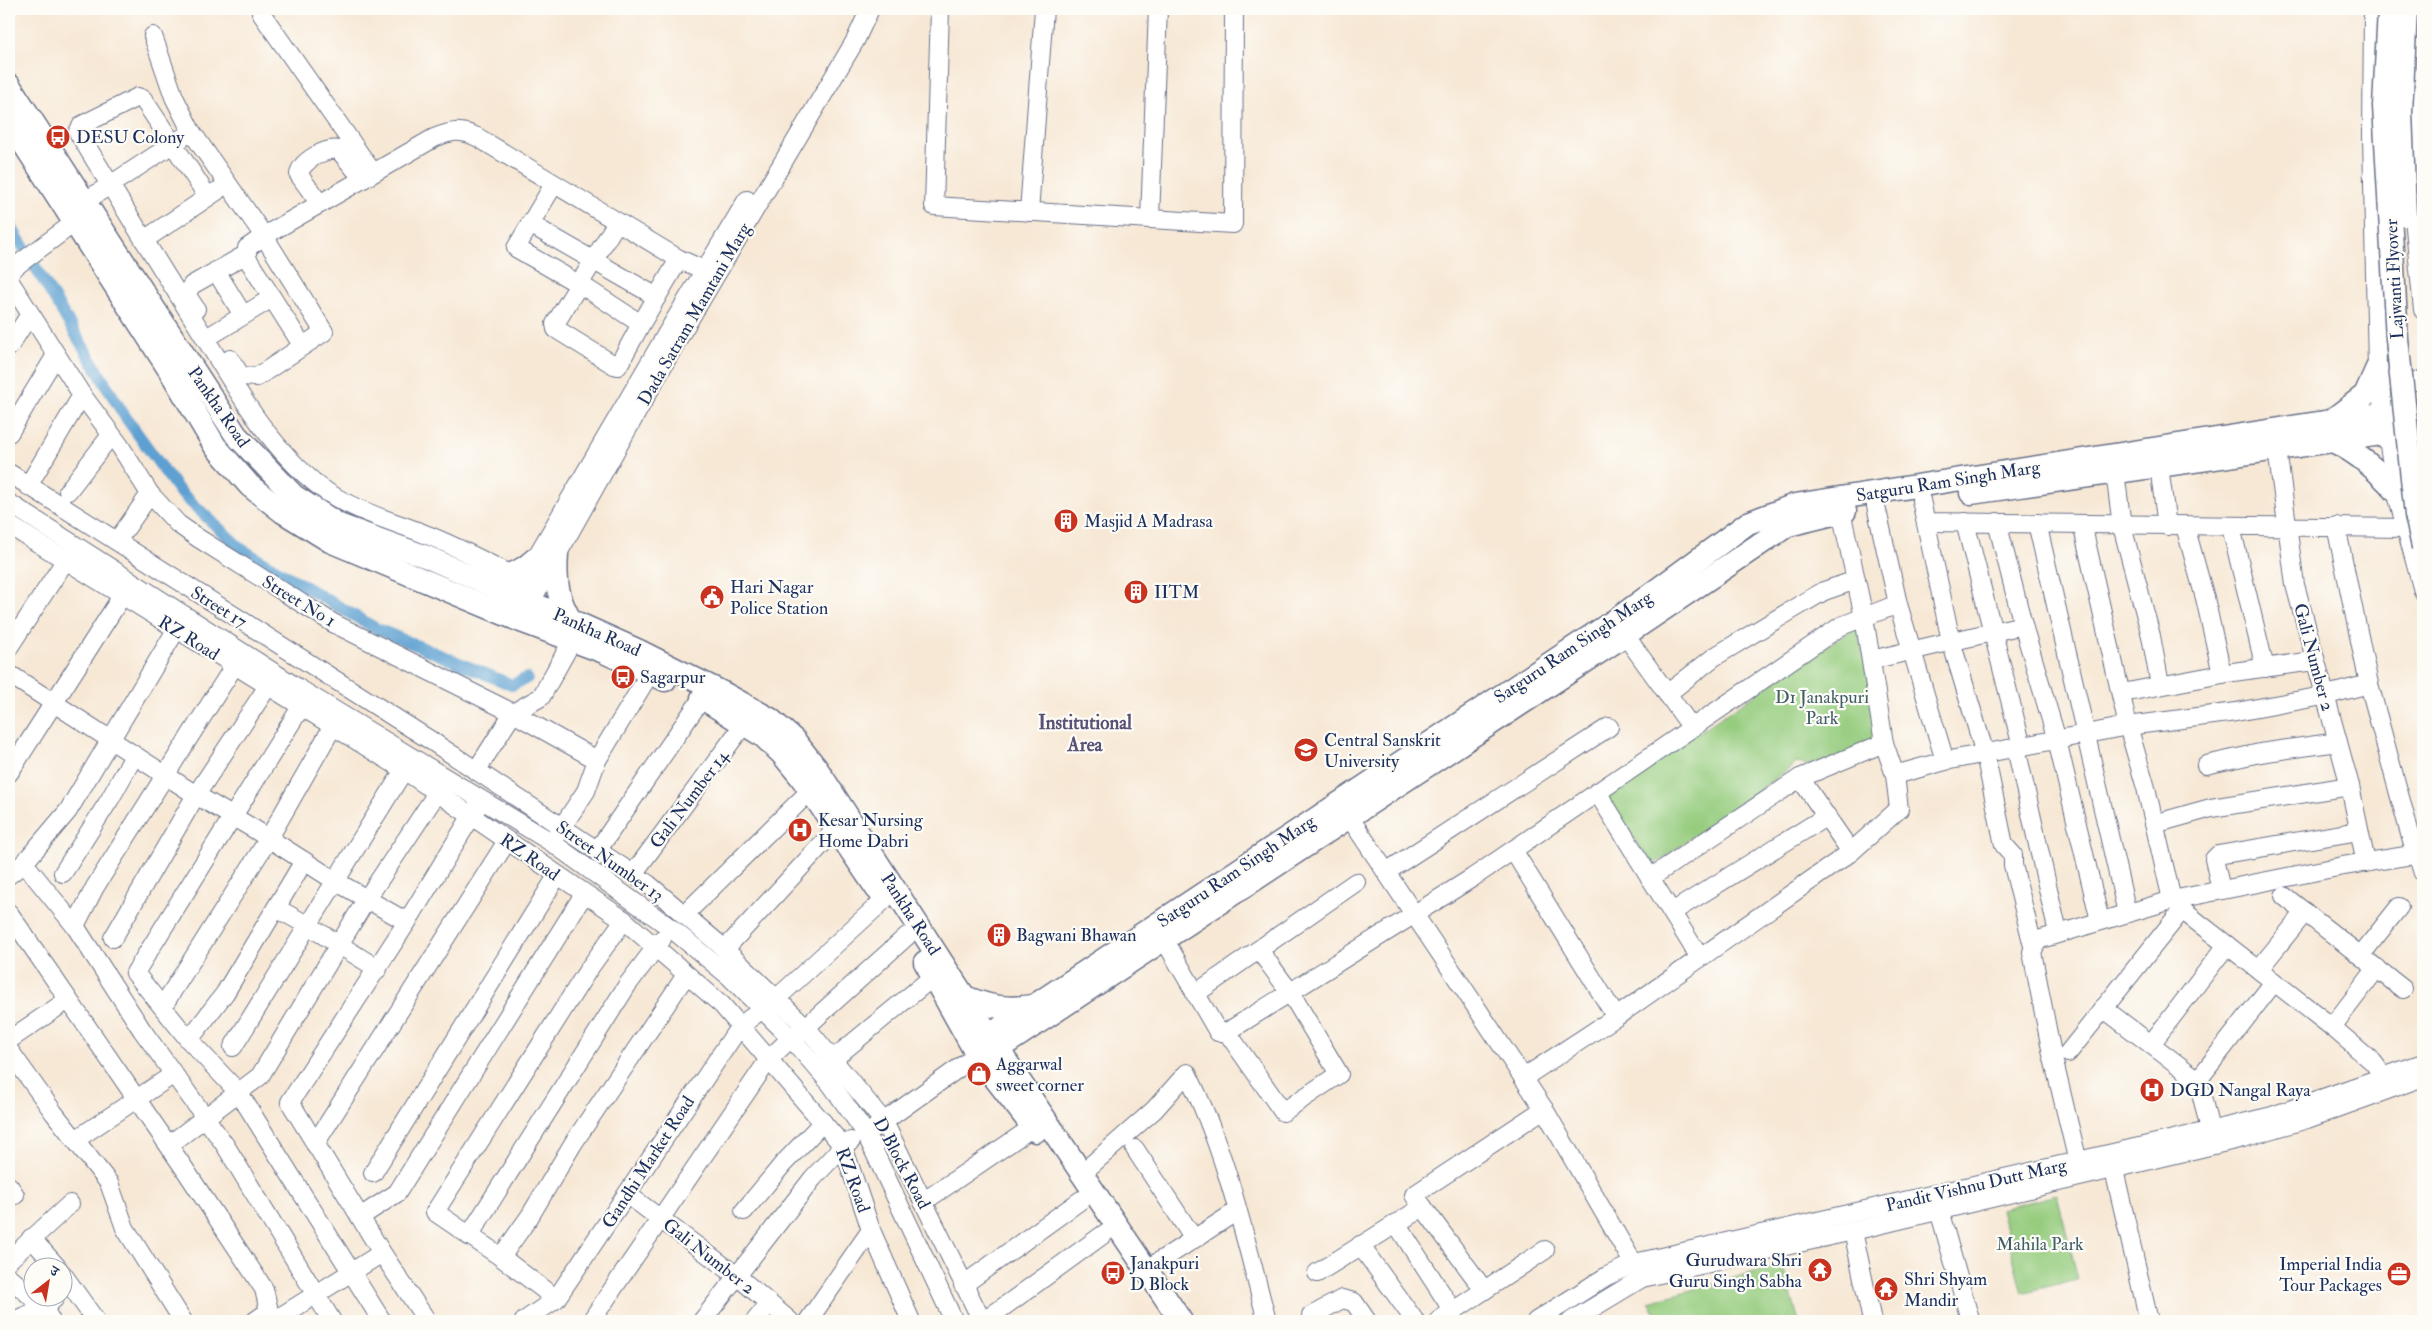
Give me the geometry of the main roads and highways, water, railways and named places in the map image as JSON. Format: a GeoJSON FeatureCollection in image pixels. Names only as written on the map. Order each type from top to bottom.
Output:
{"type":"FeatureCollection","features":[{"type":"Feature","properties":{"kind":"main road","name":"Lajwanti Flyover"},"geometry":{"type":"LineString","coordinates":[[2389,9],[2384,106],[2397,339],[2416,515],[2423,547]]}},
{"type":"Feature","properties":{"kind":"main road","name":"Lajwanti Flyover"},"geometry":{"type":"LineString","coordinates":[[2406,9],[2401,112],[2409,332],[2423,460]]}},
{"type":"Feature","properties":{"kind":"main road","name":"Pankha Road"},"geometry":{"type":"LineString","coordinates":[[9,85],[236,435],[269,473],[294,496],[339,525],[426,557],[475,578],[650,673],[702,698],[763,736],[782,754],[810,791],[934,976],[988,1046],[1013,1071],[1181,1321]]}},
{"type":"Feature","properties":{"kind":"main road","name":"Pankha Road"},"geometry":{"type":"LineString","coordinates":[[9,121],[172,374],[215,446],[250,486],[283,512],[330,541],[517,602]]}},
{"type":"Feature","properties":{"kind":"main road"},"geometry":{"type":"LineString","coordinates":[[2377,368],[2365,395],[2332,431],[2353,452],[2372,466],[2396,491]]}},
{"type":"Feature","properties":{"kind":"main road"},"geometry":{"type":"LineString","coordinates":[[2385,424],[2423,409]]}},
{"type":"Feature","properties":{"kind":"main road"},"geometry":{"type":"LineString","coordinates":[[2385,424],[2423,428]]}},
{"type":"Feature","properties":{"kind":"main road","name":"Satguru Ram Singh Marg"},"geometry":{"type":"LineString","coordinates":[[988,1046],[1027,1030],[1164,939],[1344,809],[1617,619],[1748,523],[1795,505],[2385,424]]}},
{"type":"Feature","properties":{"kind":"main road","name":"Satguru Ram Singh Marg"},"geometry":{"type":"LineString","coordinates":[[988,1046],[1034,1006],[1344,809],[1625,635],[1788,525],[1841,511],[1876,506],[1923,509],[2115,472],[2277,449],[2332,431]]}},
{"type":"Feature","properties":{"kind":"main road"},"geometry":{"type":"LineString","coordinates":[[557,553],[558,592],[572,631]]}},
{"type":"Feature","properties":{"kind":"main road"},"geometry":{"type":"LineString","coordinates":[[517,602],[524,570],[535,559]]}},
{"type":"Feature","properties":{"kind":"main road","name":"Pankha Road"},"geometry":{"type":"LineString","coordinates":[[572,631],[639,651],[726,694],[770,719],[795,741],[817,769],[965,997],[988,1046],[1033,1127],[1163,1321]]}},
{"type":"Feature","properties":{"kind":"main road"},"geometry":{"type":"LineString","coordinates":[[965,997],[990,1007],[1014,1009],[1034,1006]]}},
{"type":"Feature","properties":{"kind":"main road"},"geometry":{"type":"LineString","coordinates":[[1013,1071],[1014,1052],[1027,1030]]}},
{"type":"Feature","properties":{"kind":"waterway"},"geometry":{"type":"LineString","coordinates":[[9,223],[124,415],[179,491],[241,549],[375,628],[512,685],[527,678]]}},
{"type":"Feature","properties":{"kind":"place","name":"DESU Colony"},"geometry":{"type":"Point","coordinates":[58,137]}},
{"type":"Feature","properties":{"kind":"place","name":"Masjid A Madrasa"},"geometry":{"type":"Point","coordinates":[1066,521]}},
{"type":"Feature","properties":{"kind":"place","name":"IITM"},"geometry":{"type":"Point","coordinates":[1136,592]}},
{"type":"Feature","properties":{"kind":"place","name":"Hari Nagar Police Station"},"geometry":{"type":"Point","coordinates":[712,597]}},
{"type":"Feature","properties":{"kind":"place","name":"Sagarpur"},"geometry":{"type":"Point","coordinates":[623,677]}},
{"type":"Feature","properties":{"kind":"place","name":"Central Sanskrit University"},"geometry":{"type":"Point","coordinates":[1306,750]}},
{"type":"Feature","properties":{"kind":"place","name":"Kesar Nursing Home Dabri"},"geometry":{"type":"Point","coordinates":[800,830]}},
{"type":"Feature","properties":{"kind":"place","name":"Bagwani Bhawan"},"geometry":{"type":"Point","coordinates":[999,935]}},
{"type":"Feature","properties":{"kind":"place","name":"Aggarwal sweet corner"},"geometry":{"type":"Point","coordinates":[979,1074]}},
{"type":"Feature","properties":{"kind":"place","name":"DGD Nangal Raya"},"geometry":{"type":"Point","coordinates":[2152,1090]}},
{"type":"Feature","properties":{"kind":"place","name":"Gurudwara Shri Guru Singh Sabha"},"geometry":{"type":"Point","coordinates":[1820,1270]}},
{"type":"Feature","properties":{"kind":"place","name":"Janakpuri D Block"},"geometry":{"type":"Point","coordinates":[1113,1273]}},
{"type":"Feature","properties":{"kind":"place","name":"Imperial India Tour Packages"},"geometry":{"type":"Point","coordinates":[2399,1274]}},
{"type":"Feature","properties":{"kind":"place","name":"Shri Shyam Mandir"},"geometry":{"type":"Point","coordinates":[1886,1289]}},
{"type":"Feature","properties":{"kind":"district","name":"Institutional Area"},"geometry":{"type":"Point","coordinates":[1085,733]}},
{"type":"Feature","properties":{"kind":"park label","name":"D1 Janakpuri Park"},"geometry":{"type":"Point","coordinates":[1822,708]}},
{"type":"Feature","properties":{"kind":"park label","name":"Mahila Park"},"geometry":{"type":"Point","coordinates":[2040,1244]}}]}
